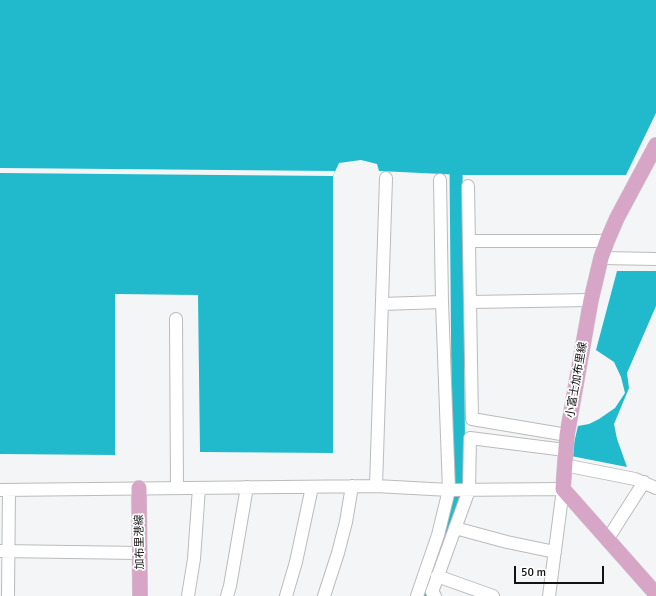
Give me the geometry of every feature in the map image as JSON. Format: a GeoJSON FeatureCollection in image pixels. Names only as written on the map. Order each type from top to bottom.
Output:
{"type":"FeatureCollection","features":[{"type":"Feature","properties":{"kind":"main road","name":"小富士加布里線"},"geometry":{"type":"LineString","coordinates":[[563,489],[565,450],[591,300],[601,258],[617,218],[656,145]]}},
{"type":"Feature","properties":{"kind":"main road","name":"加布里港線"},"geometry":{"type":"LineString","coordinates":[[139,488],[140,596]]}},
{"type":"Feature","properties":{"kind":"main road"},"geometry":{"type":"LineString","coordinates":[[563,489],[656,594]]}},
{"type":"Feature","properties":{"kind":"street"},"geometry":{"type":"LineString","coordinates":[[376,486],[386,178]]}},
{"type":"Feature","properties":{"kind":"street"},"geometry":{"type":"LineString","coordinates":[[416,596],[438,535],[449,490],[442,302],[440,180]]}},
{"type":"Feature","properties":{"kind":"street"},"geometry":{"type":"LineString","coordinates":[[435,596],[432,592],[437,576],[469,490],[472,419],[468,186]]}},
{"type":"Feature","properties":{"kind":"street"},"geometry":{"type":"LineString","coordinates":[[469,241],[607,241]]}},
{"type":"Feature","properties":{"kind":"street"},"geometry":{"type":"LineString","coordinates":[[601,258],[656,259]]}},
{"type":"Feature","properties":{"kind":"street"},"geometry":{"type":"LineString","coordinates":[[470,302],[591,300]]}},
{"type":"Feature","properties":{"kind":"street"},"geometry":{"type":"LineString","coordinates":[[382,304],[442,302]]}},
{"type":"Feature","properties":{"kind":"street"},"geometry":{"type":"LineString","coordinates":[[176,319],[177,488]]}},
{"type":"Feature","properties":{"kind":"street"},"geometry":{"type":"LineString","coordinates":[[472,419],[565,450],[656,488]]}},
{"type":"Feature","properties":{"kind":"street"},"geometry":{"type":"LineString","coordinates":[[470,438],[565,450]]}},
{"type":"Feature","properties":{"kind":"street"},"geometry":{"type":"LineString","coordinates":[[608,540],[644,482]]}},
{"type":"Feature","properties":{"kind":"street"},"geometry":{"type":"LineString","coordinates":[[324,596],[346,522],[352,486]]}},
{"type":"Feature","properties":{"kind":"street"},"geometry":{"type":"LineString","coordinates":[[8,596],[4,551],[4,490],[376,486],[449,490],[563,489],[549,596]]}},
{"type":"Feature","properties":{"kind":"street"},"geometry":{"type":"LineString","coordinates":[[227,596],[247,487]]}},
{"type":"Feature","properties":{"kind":"street"},"geometry":{"type":"LineString","coordinates":[[286,596],[296,562],[312,487]]}},
{"type":"Feature","properties":{"kind":"street"},"geometry":{"type":"LineString","coordinates":[[188,596],[194,559],[199,488]]}},
{"type":"Feature","properties":{"kind":"street"},"geometry":{"type":"LineString","coordinates":[[455,528],[507,542],[555,552]]}},
{"type":"Feature","properties":{"kind":"street"},"geometry":{"type":"LineString","coordinates":[[4,551],[140,553]]}},
{"type":"Feature","properties":{"kind":"street"},"geometry":{"type":"LineString","coordinates":[[437,576],[493,596]]}},
{"type":"Feature","properties":{"kind":"water"},"geometry":{"type":"Polygon","coordinates":[[[0,0],[656,0],[656,113],[626,175],[463,175],[379,171],[377,164],[361,160],[339,163],[333,176],[333,453],[200,452],[198,295],[115,294],[115,455],[0,454],[0,0]]]}},
{"type":"Feature","properties":{"kind":"water"},"geometry":{"type":"Polygon","coordinates":[[[617,271],[656,271],[656,306],[627,373],[629,388],[614,424],[617,439],[627,467],[571,456],[578,426],[589,424],[615,408],[625,393],[621,377],[614,362],[596,350],[617,271]]]}},
{"type":"Feature","properties":{"kind":"pier"},"geometry":{"type":"Polygon","coordinates":[[[0,168],[335,171],[333,176],[0,173],[0,168]]]}},
{"type":"Feature","properties":{"kind":"waterway"},"geometry":{"type":"LineString","coordinates":[[424,596],[459,498],[456,166]]}}]}
